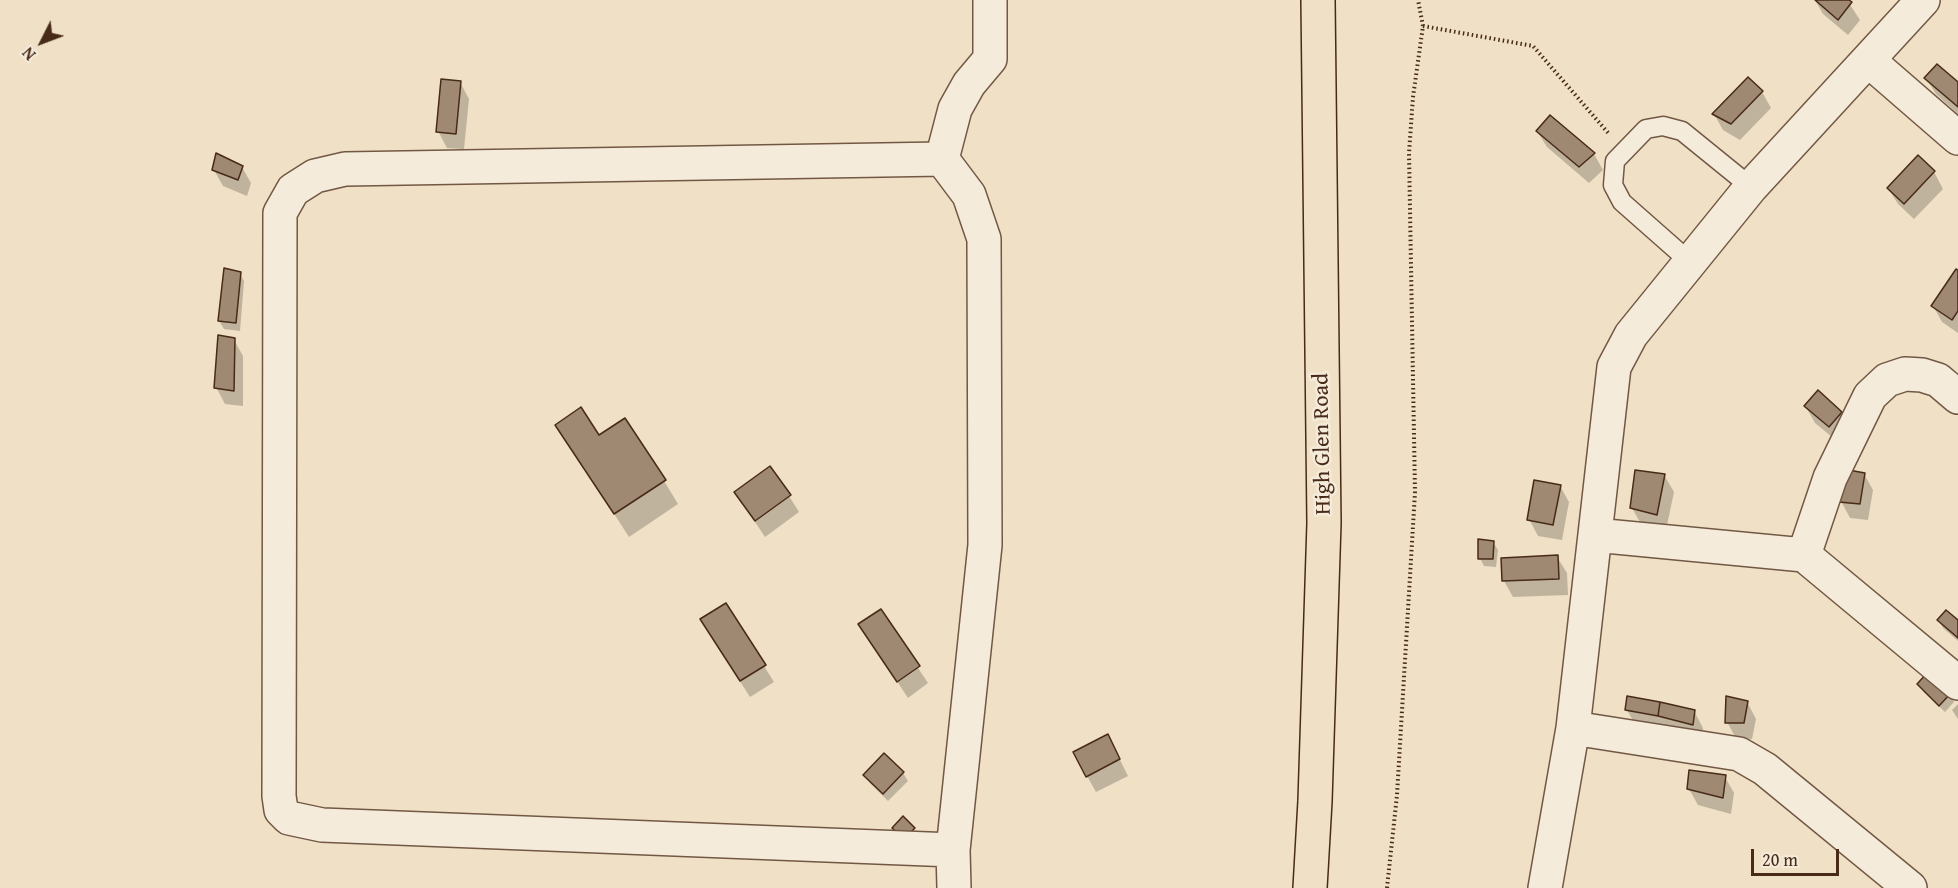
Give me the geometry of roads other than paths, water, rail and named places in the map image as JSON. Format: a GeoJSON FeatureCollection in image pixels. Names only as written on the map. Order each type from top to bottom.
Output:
{"type":"FeatureCollection","features":[{"type":"Feature","properties":{"kind":"main road","name":"High Glen Road"},"geometry":{"type":"LineString","coordinates":[[1311,888],[1324,523],[1318,0]]}},
{"type":"Feature","properties":{"kind":"street"},"geometry":{"type":"LineString","coordinates":[[942,159],[955,109],[969,84],[990,59],[990,0]]}},
{"type":"Feature","properties":{"kind":"street"},"geometry":{"type":"LineString","coordinates":[[1545,888],[1574,728],[1614,368],[1631,335],[1750,187],[1868,60],[1909,4]]}},
{"type":"Feature","properties":{"kind":"street"},"geometry":{"type":"LineString","coordinates":[[1868,60],[1958,138]]}},
{"type":"Feature","properties":{"kind":"street"},"geometry":{"type":"LineString","coordinates":[[942,159],[969,195],[984,239],[985,545],[953,850],[954,888]]}},
{"type":"Feature","properties":{"kind":"street"},"geometry":{"type":"LineString","coordinates":[[942,159],[345,169],[315,176],[293,190],[280,213],[279,796],[281,810],[289,819],[322,825],[953,850]]}},
{"type":"Feature","properties":{"kind":"street"},"geometry":{"type":"LineString","coordinates":[[1804,555],[1830,478],[1870,396],[1887,380],[1905,374],[1922,375],[1938,380],[1958,397]]}},
{"type":"Feature","properties":{"kind":"street"},"geometry":{"type":"LineString","coordinates":[[1595,535],[1804,555],[1958,683]]}},
{"type":"Feature","properties":{"kind":"street"},"geometry":{"type":"LineString","coordinates":[[1574,728],[1739,754],[1765,769],[1910,888]]}},
{"type":"Feature","properties":{"kind":"lane"},"geometry":{"type":"LineString","coordinates":[[1690,262],[1622,202],[1613,185],[1615,161],[1646,129],[1663,126],[1682,131],[1750,187]]}}]}
